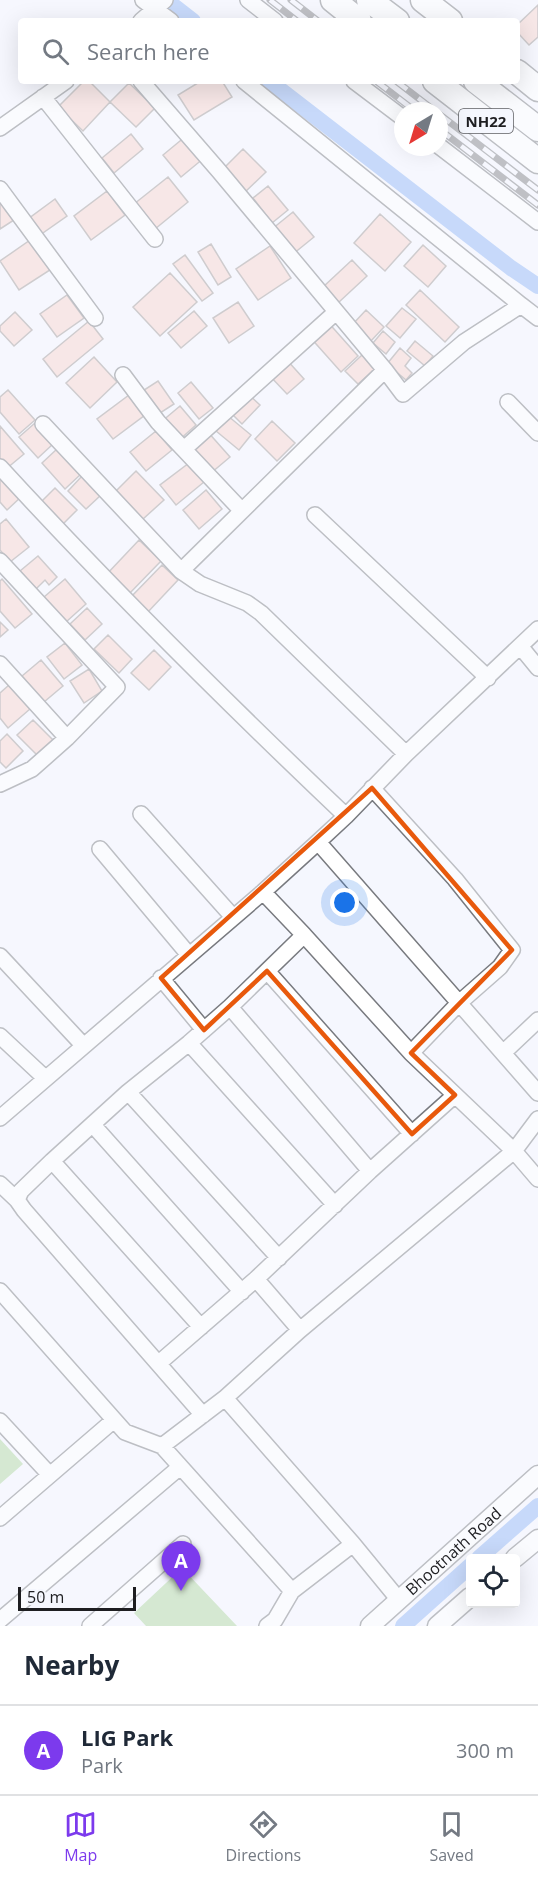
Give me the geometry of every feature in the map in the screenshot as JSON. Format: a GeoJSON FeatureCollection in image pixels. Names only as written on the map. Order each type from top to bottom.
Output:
{"type":"FeatureCollection","features":[{"type":"Feature","properties":{"kind":"highway"},"geometry":{"type":"LineString","coordinates":[[333,0],[355,18]]}},
{"type":"Feature","properties":{"kind":"highway"},"geometry":{"type":"LineString","coordinates":[[369,0],[393,18]]}},
{"type":"Feature","properties":{"kind":"highway"},"geometry":{"type":"LineString","coordinates":[[423,0],[446,18]]}},
{"type":"Feature","properties":{"kind":"highway"},"geometry":{"type":"LineString","coordinates":[[520,74],[538,89]]}},
{"type":"Feature","properties":{"kind":"highway","name":"NH22"},"geometry":{"type":"LineString","coordinates":[[439,84],[538,161]]}},
{"type":"Feature","properties":{"kind":"highway"},"geometry":{"type":"LineString","coordinates":[[480,84],[538,129]]}},
{"type":"Feature","properties":{"kind":"street"},"geometry":{"type":"LineString","coordinates":[[248,0],[271,18]]}},
{"type":"Feature","properties":{"kind":"street"},"geometry":{"type":"LineString","coordinates":[[144,18],[156,3],[168,18]]}},
{"type":"Feature","properties":{"kind":"street"},"geometry":{"type":"LineString","coordinates":[[0,128],[62,84]]}},
{"type":"Feature","properties":{"kind":"street"},"geometry":{"type":"LineString","coordinates":[[144,84],[219,171],[403,394],[464,342],[521,305]]}},
{"type":"Feature","properties":{"kind":"street"},"geometry":{"type":"LineString","coordinates":[[248,84],[538,318]]}},
{"type":"Feature","properties":{"kind":"street"},"geometry":{"type":"LineString","coordinates":[[358,84],[394,111]]}},
{"type":"Feature","properties":{"kind":"street"},"geometry":{"type":"LineString","coordinates":[[43,97],[155,239]]}},
{"type":"Feature","properties":{"kind":"street"},"geometry":{"type":"LineString","coordinates":[[448,153],[538,222]]}},
{"type":"Feature","properties":{"kind":"street"},"geometry":{"type":"LineString","coordinates":[[0,189],[95,318]]}},
{"type":"Feature","properties":{"kind":"street"},"geometry":{"type":"LineString","coordinates":[[184,449],[336,312]]}},
{"type":"Feature","properties":{"kind":"street"},"geometry":{"type":"LineString","coordinates":[[181,571],[385,370]]}},
{"type":"Feature","properties":{"kind":"street"},"geometry":{"type":"LineString","coordinates":[[123,375],[152,414],[242,511]]}},
{"type":"Feature","properties":{"kind":"street"},"geometry":{"type":"LineString","coordinates":[[508,402],[538,433]]}},
{"type":"Feature","properties":{"kind":"street"},"geometry":{"type":"LineString","coordinates":[[43,424],[181,571],[207,588],[247,603],[261,613],[406,754]]}},
{"type":"Feature","properties":{"kind":"street"},"geometry":{"type":"LineString","coordinates":[[0,467],[169,646],[346,816]]}},
{"type":"Feature","properties":{"kind":"street"},"geometry":{"type":"LineString","coordinates":[[315,515],[488,678]]}},
{"type":"Feature","properties":{"kind":"street"},"geometry":{"type":"LineString","coordinates":[[0,561],[117,687],[67,738],[32,769],[2,781]]}},
{"type":"Feature","properties":{"kind":"street"},"geometry":{"type":"LineString","coordinates":[[0,1118],[263,892],[346,816],[406,754],[538,629]]}},
{"type":"Feature","properties":{"kind":"street"},"geometry":{"type":"LineString","coordinates":[[520,646],[538,668]]}},
{"type":"Feature","properties":{"kind":"street"},"geometry":{"type":"LineString","coordinates":[[0,664],[67,738]]}},
{"type":"Feature","properties":{"kind":"street"},"geometry":{"type":"LineString","coordinates":[[372,788],[455,879],[512,950],[500,967],[459,1003],[411,1053]]}},
{"type":"Feature","properties":{"kind":"street"},"geometry":{"type":"LineString","coordinates":[[141,814],[232,917]]}},
{"type":"Feature","properties":{"kind":"street"},"geometry":{"type":"LineString","coordinates":[[318,842],[538,1093]]}},
{"type":"Feature","properties":{"kind":"street"},"geometry":{"type":"LineString","coordinates":[[100,849],[189,955]]}},
{"type":"Feature","properties":{"kind":"street"},"geometry":{"type":"LineString","coordinates":[[263,892],[411,1053],[514,1151],[538,1179]]}},
{"type":"Feature","properties":{"kind":"street"},"geometry":{"type":"LineString","coordinates":[[17,1200],[21,1191],[52,1161],[128,1092],[230,1007],[304,935]]}},
{"type":"Feature","properties":{"kind":"street"},"geometry":{"type":"LineString","coordinates":[[0,956],[83,1045]]}},
{"type":"Feature","properties":{"kind":"street"},"geometry":{"type":"LineString","coordinates":[[267,971],[412,1134]]}},
{"type":"Feature","properties":{"kind":"street"},"geometry":{"type":"LineString","coordinates":[[161,978],[204,1030]]}},
{"type":"Feature","properties":{"kind":"street"},"geometry":{"type":"LineString","coordinates":[[230,1007],[370,1171]]}},
{"type":"Feature","properties":{"kind":"street"},"geometry":{"type":"LineString","coordinates":[[503,1053],[538,1020]]}},
{"type":"Feature","properties":{"kind":"street"},"geometry":{"type":"LineString","coordinates":[[0,1036],[45,1078]]}},
{"type":"Feature","properties":{"kind":"street"},"geometry":{"type":"LineString","coordinates":[[189,1043],[335,1205]]}},
{"type":"Feature","properties":{"kind":"street"},"geometry":{"type":"LineString","coordinates":[[128,1092],[279,1258]]}},
{"type":"Feature","properties":{"kind":"street"},"geometry":{"type":"LineString","coordinates":[[159,1363],[256,1280],[370,1171],[455,1095]]}},
{"type":"Feature","properties":{"kind":"street"},"geometry":{"type":"LineString","coordinates":[[162,1446],[225,1398],[300,1330],[514,1151],[538,1119]]}},
{"type":"Feature","properties":{"kind":"street"},"geometry":{"type":"LineString","coordinates":[[93,1125],[242,1292]]}},
{"type":"Feature","properties":{"kind":"street"},"geometry":{"type":"LineString","coordinates":[[52,1161],[201,1327]]}},
{"type":"Feature","properties":{"kind":"street"},"geometry":{"type":"LineString","coordinates":[[0,1184],[17,1200],[203,1414]]}},
{"type":"Feature","properties":{"kind":"street"},"geometry":{"type":"LineString","coordinates":[[256,1280],[300,1330]]}},
{"type":"Feature","properties":{"kind":"street"},"geometry":{"type":"LineString","coordinates":[[0,1291],[125,1432],[162,1446],[292,1592]]}},
{"type":"Feature","properties":{"kind":"street"},"geometry":{"type":"LineString","coordinates":[[225,1398],[399,1600]]}},
{"type":"Feature","properties":{"kind":"street"},"geometry":{"type":"LineString","coordinates":[[0,1420],[50,1475]]}},
{"type":"Feature","properties":{"kind":"street"},"geometry":{"type":"LineString","coordinates":[[0,1518],[114,1420]]}},
{"type":"Feature","properties":{"kind":"street"},"geometry":{"type":"LineString","coordinates":[[0,1620],[180,1467]]}},
{"type":"Feature","properties":{"kind":"street","name":"Bhootnath Road"},"geometry":{"type":"LineString","coordinates":[[370,1626],[538,1475]]}},
{"type":"Feature","properties":{"kind":"street"},"geometry":{"type":"LineString","coordinates":[[520,1554],[538,1539]]}},
{"type":"Feature","properties":{"kind":"street"},"geometry":{"type":"LineString","coordinates":[[90,1626],[183,1544]]}},
{"type":"Feature","properties":{"kind":"street"},"geometry":{"type":"LineString","coordinates":[[267,1626],[275,1620],[292,1592],[353,1544]]}},
{"type":"Feature","properties":{"kind":"street"},"geometry":{"type":"LineString","coordinates":[[441,1625],[466,1602]]}},
{"type":"Feature","properties":{"kind":"highlighted area"},"geometry":{"type":"Polygon","coordinates":[[[372,788],[512,950],[411,1053],[455,1095],[412,1134],[267,971],[204,1030],[161,978],[372,788]]]}},
{"type":"Feature","properties":{"kind":"green space"},"geometry":{"type":"Polygon","coordinates":[[[0,1439],[23,1464],[0,1484],[0,1439]]]}},
{"type":"Feature","properties":{"kind":"green space"},"geometry":{"type":"Polygon","coordinates":[[[182,1568],[237,1626],[146,1626],[134,1613],[182,1568]]]}},
{"type":"Feature","properties":{"kind":"building"},"geometry":{"type":"Polygon","coordinates":[[[538,5],[538,37],[529,45],[520,35],[520,22],[538,5]]]}},
{"type":"Feature","properties":{"kind":"building"},"geometry":{"type":"Polygon","coordinates":[[[81,84],[92,84],[110,102],[83,131],[58,107],[81,84]]]}},
{"type":"Feature","properties":{"kind":"building"},"geometry":{"type":"Polygon","coordinates":[[[130,84],[155,108],[136,127],[110,102],[130,84]]]}},
{"type":"Feature","properties":{"kind":"building"},"geometry":{"type":"Polygon","coordinates":[[[196,84],[224,84],[232,97],[194,120],[178,95],[196,84]]]}},
{"type":"Feature","properties":{"kind":"building"},"geometry":{"type":"Polygon","coordinates":[[[131,134],[143,149],[114,173],[102,158],[131,134]]]}},
{"type":"Feature","properties":{"kind":"building"},"geometry":{"type":"Polygon","coordinates":[[[186,136],[204,158],[181,177],[163,155],[186,136]]]}},
{"type":"Feature","properties":{"kind":"building"},"geometry":{"type":"Polygon","coordinates":[[[243,149],[266,172],[243,194],[221,171],[243,149]]]}},
{"type":"Feature","properties":{"kind":"building"},"geometry":{"type":"Polygon","coordinates":[[[168,177],[188,202],[155,229],[134,204],[168,177]]]}},
{"type":"Feature","properties":{"kind":"building"},"geometry":{"type":"Polygon","coordinates":[[[268,186],[288,210],[272,223],[253,198],[268,186]]]}},
{"type":"Feature","properties":{"kind":"building"},"geometry":{"type":"Polygon","coordinates":[[[107,191],[125,215],[91,240],[74,216],[107,191]]]}},
{"type":"Feature","properties":{"kind":"building"},"geometry":{"type":"Polygon","coordinates":[[[0,199],[14,220],[0,229],[0,199]]]}},
{"type":"Feature","properties":{"kind":"building"},"geometry":{"type":"Polygon","coordinates":[[[55,199],[67,216],[40,235],[28,219],[55,199]]]}},
{"type":"Feature","properties":{"kind":"building"},"geometry":{"type":"Polygon","coordinates":[[[293,212],[314,237],[293,254],[272,229],[293,212]]]}},
{"type":"Feature","properties":{"kind":"building"},"geometry":{"type":"Polygon","coordinates":[[[380,214],[411,242],[385,271],[354,243],[380,214]]]}},
{"type":"Feature","properties":{"kind":"building"},"geometry":{"type":"Polygon","coordinates":[[[33,238],[53,268],[19,290],[0,261],[33,238]]]}},
{"type":"Feature","properties":{"kind":"building"},"geometry":{"type":"Polygon","coordinates":[[[211,244],[231,277],[218,285],[198,252],[211,244]]]}},
{"type":"Feature","properties":{"kind":"building"},"geometry":{"type":"Polygon","coordinates":[[[423,245],[446,266],[428,287],[404,266],[423,245]]]}},
{"type":"Feature","properties":{"kind":"building"},"geometry":{"type":"Polygon","coordinates":[[[270,246],[291,278],[258,300],[236,269],[270,246]]]}},
{"type":"Feature","properties":{"kind":"building"},"geometry":{"type":"Polygon","coordinates":[[[185,255],[213,293],[202,301],[173,264],[185,255]]]}},
{"type":"Feature","properties":{"kind":"building"},"geometry":{"type":"Polygon","coordinates":[[[352,260],[367,276],[338,303],[323,287],[352,260]]]}},
{"type":"Feature","properties":{"kind":"building"},"geometry":{"type":"Polygon","coordinates":[[[170,273],[197,302],[160,336],[133,307],[170,273]]]}},
{"type":"Feature","properties":{"kind":"building"},"geometry":{"type":"Polygon","coordinates":[[[420,290],[459,327],[445,342],[406,305],[420,290]]]}},
{"type":"Feature","properties":{"kind":"building"},"geometry":{"type":"Polygon","coordinates":[[[67,295],[84,318],[57,337],[40,314],[67,295]]]}},
{"type":"Feature","properties":{"kind":"building"},"geometry":{"type":"Polygon","coordinates":[[[238,302],[254,326],[229,343],[213,318],[238,302]]]}},
{"type":"Feature","properties":{"kind":"building"},"geometry":{"type":"Polygon","coordinates":[[[402,308],[416,319],[400,338],[386,326],[402,308]]]}},
{"type":"Feature","properties":{"kind":"building"},"geometry":{"type":"Polygon","coordinates":[[[366,310],[384,327],[370,342],[352,325],[366,310]]]}},
{"type":"Feature","properties":{"kind":"building"},"geometry":{"type":"Polygon","coordinates":[[[194,311],[207,326],[181,348],[168,333],[194,311]]]}},
{"type":"Feature","properties":{"kind":"building"},"geometry":{"type":"Polygon","coordinates":[[[15,312],[32,330],[14,346],[0,331],[0,326],[15,312]]]}},
{"type":"Feature","properties":{"kind":"building"},"geometry":{"type":"Polygon","coordinates":[[[326,320],[358,356],[341,372],[309,336],[326,320]]]}},
{"type":"Feature","properties":{"kind":"building"},"geometry":{"type":"Polygon","coordinates":[[[89,321],[103,339],[57,377],[43,359],[89,321]]]}},
{"type":"Feature","properties":{"kind":"building"},"geometry":{"type":"Polygon","coordinates":[[[383,331],[395,342],[386,354],[373,343],[383,331]]]}},
{"type":"Feature","properties":{"kind":"building"},"geometry":{"type":"Polygon","coordinates":[[[415,341],[433,356],[425,366],[407,351],[415,341]]]}},
{"type":"Feature","properties":{"kind":"building"},"geometry":{"type":"Polygon","coordinates":[[[400,348],[411,358],[405,366],[412,373],[406,380],[387,364],[400,348]]]}},
{"type":"Feature","properties":{"kind":"building"},"geometry":{"type":"Polygon","coordinates":[[[362,355],[375,369],[358,384],[345,371],[362,355]]]}},
{"type":"Feature","properties":{"kind":"building"},"geometry":{"type":"Polygon","coordinates":[[[94,357],[117,382],[90,408],[66,383],[94,357]]]}},
{"type":"Feature","properties":{"kind":"building"},"geometry":{"type":"Polygon","coordinates":[[[286,359],[304,379],[287,394],[269,375],[286,359]]]}},
{"type":"Feature","properties":{"kind":"building"},"geometry":{"type":"Polygon","coordinates":[[[158,381],[174,404],[157,415],[141,392],[158,381]]]}},
{"type":"Feature","properties":{"kind":"building"},"geometry":{"type":"Polygon","coordinates":[[[191,382],[213,408],[199,419],[178,393],[191,382]]]}},
{"type":"Feature","properties":{"kind":"building"},"geometry":{"type":"Polygon","coordinates":[[[8,390],[35,420],[19,434],[0,412],[0,397],[8,390]]]}},
{"type":"Feature","properties":{"kind":"building"},"geometry":{"type":"Polygon","coordinates":[[[248,394],[260,405],[242,424],[230,412],[248,394]]]}},
{"type":"Feature","properties":{"kind":"building"},"geometry":{"type":"Polygon","coordinates":[[[129,395],[145,415],[113,439],[97,419],[129,395]]]}},
{"type":"Feature","properties":{"kind":"building"},"geometry":{"type":"Polygon","coordinates":[[[180,406],[196,425],[178,441],[161,422],[180,406]]]}},
{"type":"Feature","properties":{"kind":"building"},"geometry":{"type":"Polygon","coordinates":[[[228,416],[251,435],[239,450],[216,431],[228,416]]]}},
{"type":"Feature","properties":{"kind":"building"},"geometry":{"type":"Polygon","coordinates":[[[272,421],[295,443],[277,461],[255,439],[272,421]]]}},
{"type":"Feature","properties":{"kind":"building"},"geometry":{"type":"Polygon","coordinates":[[[35,423],[53,444],[38,458],[19,437],[35,423]]]}},
{"type":"Feature","properties":{"kind":"building"},"geometry":{"type":"Polygon","coordinates":[[[0,426],[24,454],[6,469],[0,462],[0,426]]]}},
{"type":"Feature","properties":{"kind":"building"},"geometry":{"type":"Polygon","coordinates":[[[156,431],[172,450],[146,471],[130,452],[156,431]]]}},
{"type":"Feature","properties":{"kind":"building"},"geometry":{"type":"Polygon","coordinates":[[[207,431],[230,457],[211,473],[188,447],[207,431]]]}},
{"type":"Feature","properties":{"kind":"building"},"geometry":{"type":"Polygon","coordinates":[[[58,448],[81,474],[65,489],[42,463],[58,448]]]}},
{"type":"Feature","properties":{"kind":"building"},"geometry":{"type":"Polygon","coordinates":[[[189,463],[204,482],[176,505],[160,485],[189,463]]]}},
{"type":"Feature","properties":{"kind":"building"},"geometry":{"type":"Polygon","coordinates":[[[136,471],[164,500],[143,519],[116,491],[136,471]]]}},
{"type":"Feature","properties":{"kind":"building"},"geometry":{"type":"Polygon","coordinates":[[[0,472],[22,496],[7,510],[0,502],[0,472]]]}},
{"type":"Feature","properties":{"kind":"building"},"geometry":{"type":"Polygon","coordinates":[[[82,476],[101,495],[86,509],[68,491],[82,476]]]}},
{"type":"Feature","properties":{"kind":"building"},"geometry":{"type":"Polygon","coordinates":[[[55,488],[77,510],[60,527],[38,505],[55,488]]]}},
{"type":"Feature","properties":{"kind":"building"},"geometry":{"type":"Polygon","coordinates":[[[206,490],[222,509],[199,529],[183,510],[206,490]]]}},
{"type":"Feature","properties":{"kind":"building"},"geometry":{"type":"Polygon","coordinates":[[[6,519],[29,547],[10,562],[0,550],[0,524],[6,519]]]}},
{"type":"Feature","properties":{"kind":"building"},"geometry":{"type":"Polygon","coordinates":[[[139,540],[161,561],[128,595],[106,575],[139,540]]]}},
{"type":"Feature","properties":{"kind":"building"},"geometry":{"type":"Polygon","coordinates":[[[38,556],[57,577],[49,585],[45,580],[36,589],[20,571],[38,556]]]}},
{"type":"Feature","properties":{"kind":"building"},"geometry":{"type":"Polygon","coordinates":[[[162,565],[178,580],[147,613],[130,598],[162,565]]]}},
{"type":"Feature","properties":{"kind":"building"},"geometry":{"type":"Polygon","coordinates":[[[2,579],[32,614],[15,628],[0,611],[0,581],[2,579]]]}},
{"type":"Feature","properties":{"kind":"building"},"geometry":{"type":"Polygon","coordinates":[[[65,579],[86,604],[66,622],[44,597],[65,579]]]}},
{"type":"Feature","properties":{"kind":"building"},"geometry":{"type":"Polygon","coordinates":[[[87,608],[102,624],[85,640],[70,624],[87,608]]]}},
{"type":"Feature","properties":{"kind":"building"},"geometry":{"type":"Polygon","coordinates":[[[0,622],[8,630],[0,637],[0,622]]]}},
{"type":"Feature","properties":{"kind":"building"},"geometry":{"type":"Polygon","coordinates":[[[108,635],[132,659],[119,673],[94,649],[108,635]]]}},
{"type":"Feature","properties":{"kind":"building"},"geometry":{"type":"Polygon","coordinates":[[[65,643],[82,665],[64,679],[47,657],[65,643]]]}},
{"type":"Feature","properties":{"kind":"building"},"geometry":{"type":"Polygon","coordinates":[[[154,650],[171,667],[149,690],[131,673],[154,650]]]}},
{"type":"Feature","properties":{"kind":"building"},"geometry":{"type":"Polygon","coordinates":[[[41,660],[63,686],[44,702],[22,676],[41,660]]]}},
{"type":"Feature","properties":{"kind":"building"},"geometry":{"type":"Polygon","coordinates":[[[89,669],[102,691],[84,703],[70,681],[89,669]]]}},
{"type":"Feature","properties":{"kind":"building"},"geometry":{"type":"Polygon","coordinates":[[[9,685],[30,709],[8,728],[0,718],[0,693],[9,685]]]}},
{"type":"Feature","properties":{"kind":"building"},"geometry":{"type":"Polygon","coordinates":[[[33,720],[53,740],[37,755],[17,735],[33,720]]]}},
{"type":"Feature","properties":{"kind":"building"},"geometry":{"type":"Polygon","coordinates":[[[7,734],[23,751],[6,768],[0,762],[0,741],[7,734]]]}},
{"type":"Feature","properties":{"kind":"waterway"},"geometry":{"type":"LineString","coordinates":[[166,0],[189,18]]}},
{"type":"Feature","properties":{"kind":"waterway"},"geometry":{"type":"LineString","coordinates":[[273,84],[511,268],[538,286]]}},
{"type":"Feature","properties":{"kind":"waterway"},"geometry":{"type":"LineString","coordinates":[[484,1554],[538,1506]]}},
{"type":"Feature","properties":{"kind":"waterway"},"geometry":{"type":"LineString","coordinates":[[403,1626],[466,1570]]}},
{"type":"Feature","properties":{"kind":"railway"},"geometry":{"type":"LineString","coordinates":[[270,0],[293,18]]}},
{"type":"Feature","properties":{"kind":"railway"},"geometry":{"type":"LineString","coordinates":[[291,0],[314,18]]}},
{"type":"Feature","properties":{"kind":"railway"},"geometry":{"type":"LineString","coordinates":[[380,84],[403,102]]}},
{"type":"Feature","properties":{"kind":"railway"},"geometry":{"type":"LineString","coordinates":[[400,84],[423,102]]}},
{"type":"Feature","properties":{"kind":"railway"},"geometry":{"type":"LineString","coordinates":[[448,121],[538,190]]}},
{"type":"Feature","properties":{"kind":"railway"},"geometry":{"type":"LineString","coordinates":[[448,136],[538,205]]}},
{"type":"Feature","properties":{"kind":"place","name":"LIG Park"},"geometry":{"type":"Point","coordinates":[181,1591]}}]}
